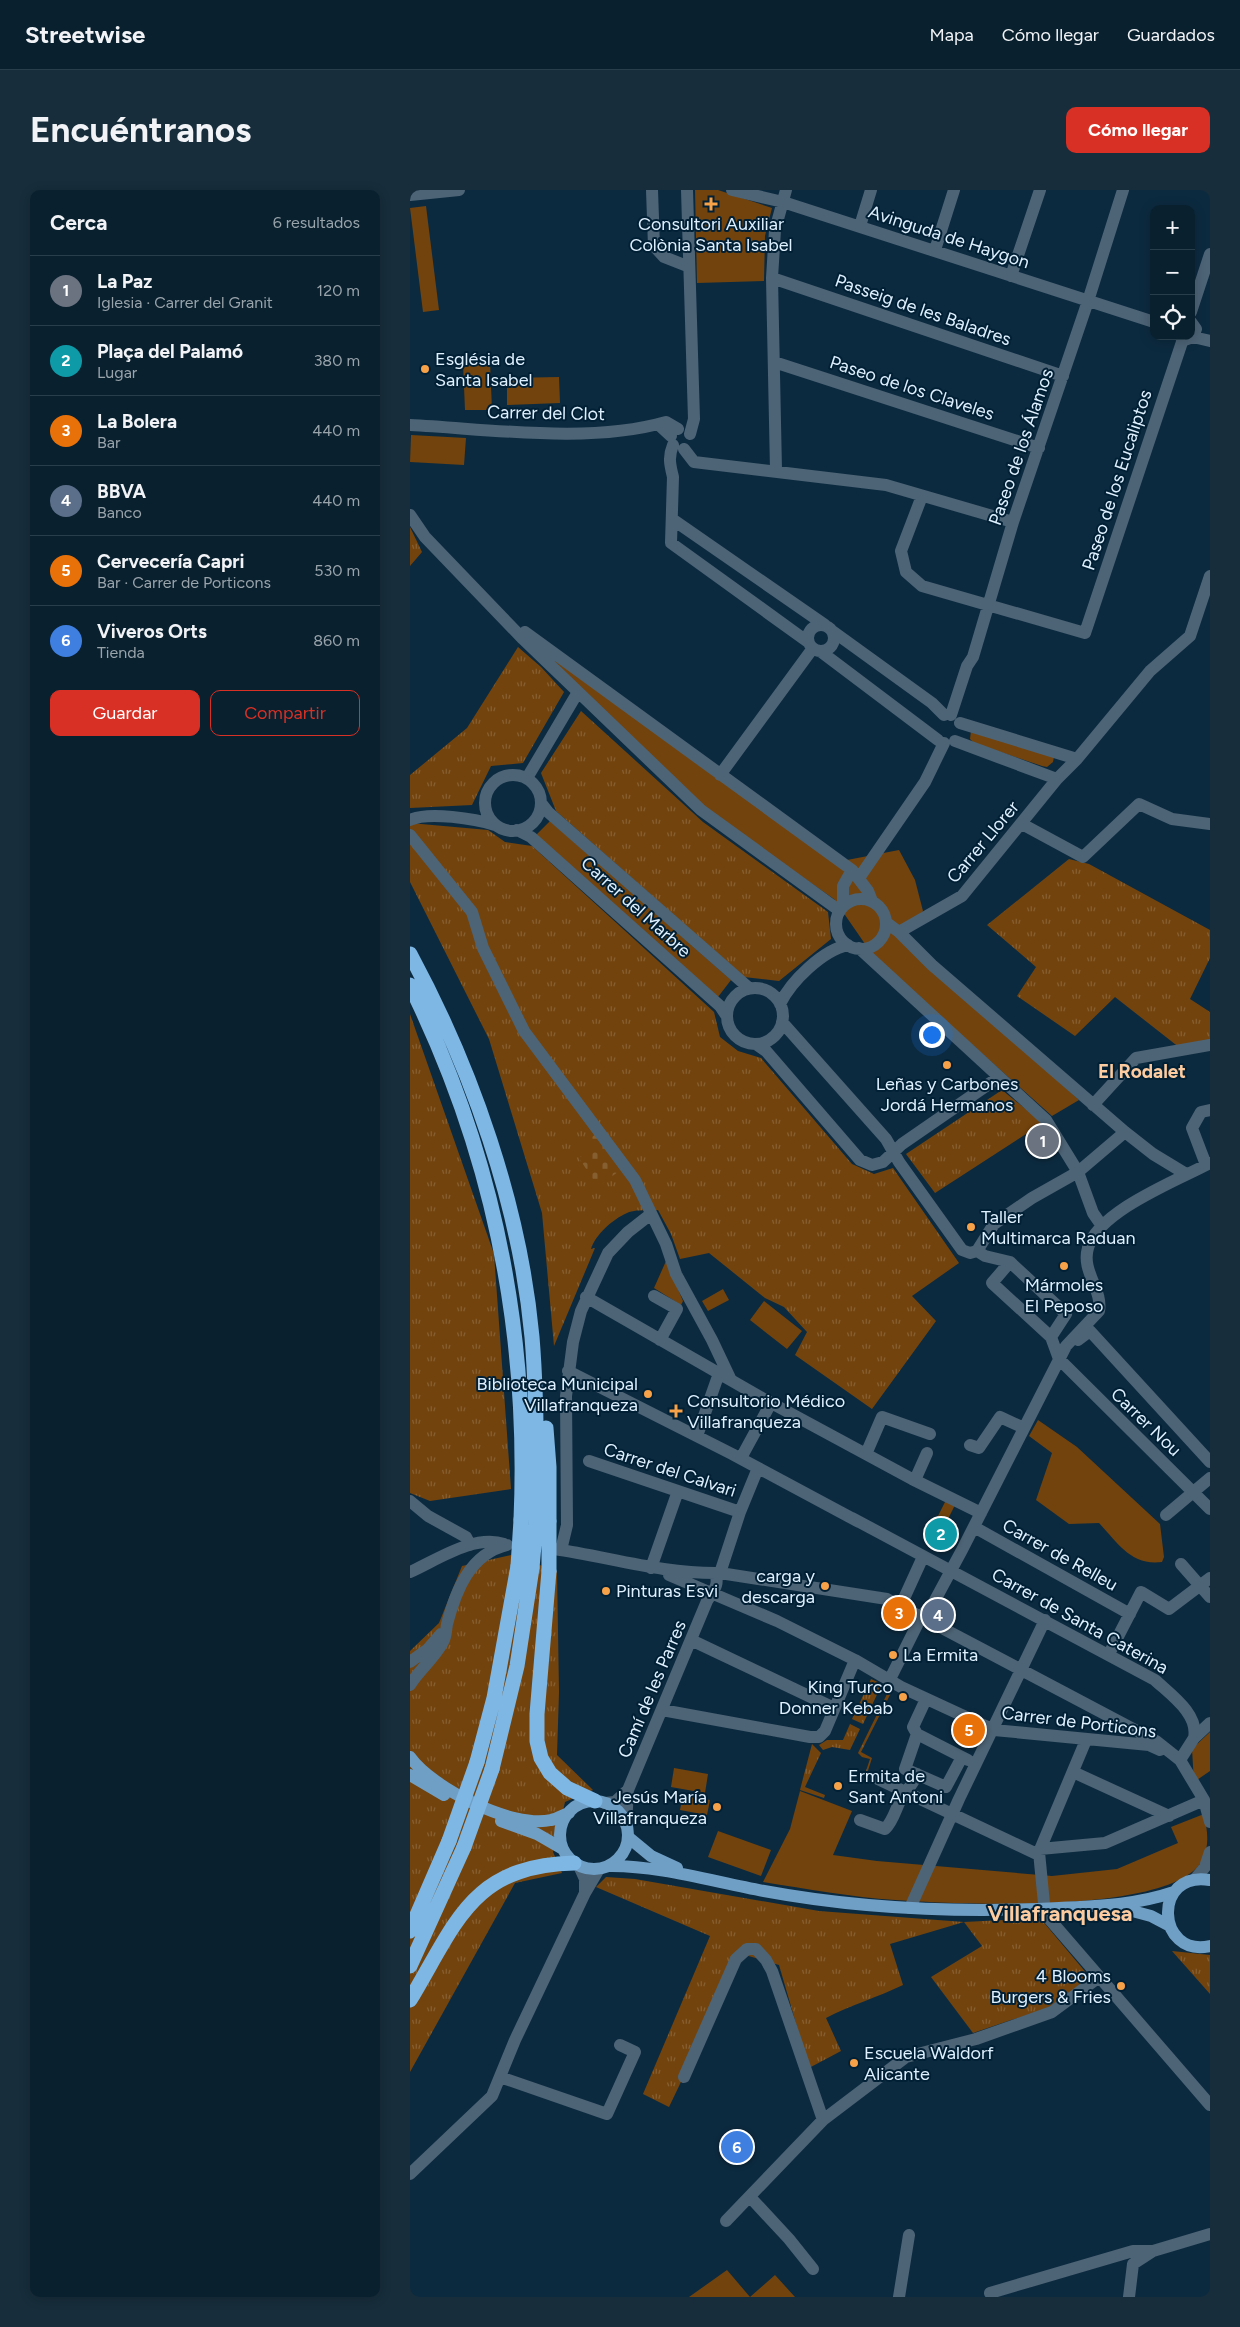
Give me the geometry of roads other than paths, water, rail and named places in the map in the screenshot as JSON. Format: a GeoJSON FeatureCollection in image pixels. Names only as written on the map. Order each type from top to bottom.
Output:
{"type":"FeatureCollection","features":[{"type":"Feature","properties":{"kind":"highway"},"geometry":{"type":"LineString","coordinates":[[410,954],[448,1032],[496,1158],[516,1239],[532,1338],[537,1431],[535,1521],[498,1680],[477,1762],[450,1841],[410,1931]]}},
{"type":"Feature","properties":{"kind":"highway"},"geometry":{"type":"LineString","coordinates":[[410,985],[457,1094],[470,1131],[498,1230],[514,1323],[524,1460],[535,1521],[548,1570],[537,1714],[537,1741],[541,1758],[550,1773],[567,1788],[600,1802]]}},
{"type":"Feature","properties":{"kind":"highway"},"geometry":{"type":"LineString","coordinates":[[410,1966],[464,1847],[492,1769],[512,1691],[525,1567]]}},
{"type":"Feature","properties":{"kind":"highway"},"geometry":{"type":"LineString","coordinates":[[410,2000],[458,1921],[472,1900],[485,1887],[499,1878],[527,1869],[577,1865]]}},
{"type":"Feature","properties":{"kind":"highway"},"geometry":{"type":"LineString","coordinates":[[410,1914],[432,1884]]}},
{"type":"Feature","properties":{"kind":"main road"},"geometry":{"type":"LineString","coordinates":[[410,1757],[421,1770],[448,1790],[492,1811],[534,1820],[551,1821],[569,1813],[581,1804],[600,1802],[618,1812],[627,1831],[651,1856],[700,1878]]}},
{"type":"Feature","properties":{"kind":"main road"},"geometry":{"type":"LineString","coordinates":[[410,1775],[452,1800],[497,1820],[537,1834],[563,1849],[577,1865],[603,1868],[646,1868],[808,1898],[910,1908],[1044,1909],[1111,1906],[1145,1901],[1174,1892],[1183,1884],[1195,1879],[1210,1880]]}},
{"type":"Feature","properties":{"kind":"main road"},"geometry":{"type":"LineString","coordinates":[[563,1849],[560,1834],[564,1819],[569,1813]]}},
{"type":"Feature","properties":{"kind":"main road"},"geometry":{"type":"LineString","coordinates":[[603,1868],[622,1855],[627,1831]]}},
{"type":"Feature","properties":{"kind":"main road"},"geometry":{"type":"LineString","coordinates":[[1170,1926],[1167,1912],[1174,1892]]}},
{"type":"Feature","properties":{"kind":"main road"},"geometry":{"type":"LineString","coordinates":[[1111,1906],[1144,1913],[1170,1926],[1184,1943],[1198,1947],[1210,1946]]}},
{"type":"Feature","properties":{"kind":"street"},"geometry":{"type":"LineString","coordinates":[[410,196],[458,190]]}},
{"type":"Feature","properties":{"kind":"street"},"geometry":{"type":"LineString","coordinates":[[652,190],[654,246],[664,257],[688,266]]}},
{"type":"Feature","properties":{"kind":"street"},"geometry":{"type":"LineString","coordinates":[[687,190],[689,411],[694,420],[682,439],[670,452],[670,467],[674,471],[671,543],[946,741],[1057,779]]}},
{"type":"Feature","properties":{"kind":"street","name":"Avinguda de Haygon"},"geometry":{"type":"LineString","coordinates":[[732,190],[784,196]]}},
{"type":"Feature","properties":{"kind":"street","name":"Avinguda de Haygon"},"geometry":{"type":"LineString","coordinates":[[751,190],[784,196],[860,224],[1012,274],[1150,316]]}},
{"type":"Feature","properties":{"kind":"street"},"geometry":{"type":"LineString","coordinates":[[860,224],[871,190]]}},
{"type":"Feature","properties":{"kind":"street"},"geometry":{"type":"LineString","coordinates":[[935,248],[954,190]]}},
{"type":"Feature","properties":{"kind":"street"},"geometry":{"type":"LineString","coordinates":[[1012,274],[1040,190]]}},
{"type":"Feature","properties":{"kind":"street","name":"Paseo de los Álamos"},"geometry":{"type":"LineString","coordinates":[[952,717],[967,666],[973,657],[1013,522],[1089,298],[1123,190]]}},
{"type":"Feature","properties":{"kind":"street"},"geometry":{"type":"LineString","coordinates":[[776,470],[772,278],[775,230],[784,196]]}},
{"type":"Feature","properties":{"kind":"street"},"geometry":{"type":"LineString","coordinates":[[1195,300],[1210,254]]}},
{"type":"Feature","properties":{"kind":"street","name":"Passeig de les Baladres"},"geometry":{"type":"LineString","coordinates":[[772,278],[1063,376]]}},
{"type":"Feature","properties":{"kind":"street","name":"Avinguda de Haygon"},"geometry":{"type":"LineString","coordinates":[[1089,298],[1150,321]]}},
{"type":"Feature","properties":{"kind":"street"},"geometry":{"type":"LineString","coordinates":[[1195,334],[1210,335]]}},
{"type":"Feature","properties":{"kind":"street"},"geometry":{"type":"LineString","coordinates":[[1195,336],[1210,341]]}},
{"type":"Feature","properties":{"kind":"street","name":"Paseo de los Eucaliptos"},"geometry":{"type":"LineString","coordinates":[[989,605],[1085,633],[1186,340]]}},
{"type":"Feature","properties":{"kind":"street","name":"Paseo de los Claveles"},"geometry":{"type":"LineString","coordinates":[[774,362],[1039,448]]}},
{"type":"Feature","properties":{"kind":"street","name":"Carrer del Clot"},"geometry":{"type":"LineString","coordinates":[[410,425],[586,435],[662,423],[689,411]]}},
{"type":"Feature","properties":{"kind":"street"},"geometry":{"type":"LineString","coordinates":[[662,423],[682,439],[701,462]]}},
{"type":"Feature","properties":{"kind":"street"},"geometry":{"type":"LineString","coordinates":[[674,471],[701,462],[886,485],[1013,522]]}},
{"type":"Feature","properties":{"kind":"street"},"geometry":{"type":"LineString","coordinates":[[922,496],[901,551],[906,572],[922,586],[989,605]]}},
{"type":"Feature","properties":{"kind":"street"},"geometry":{"type":"LineString","coordinates":[[410,515],[425,537],[523,639],[701,810],[841,909]]}},
{"type":"Feature","properties":{"kind":"street"},"geometry":{"type":"LineString","coordinates":[[672,519],[828,627],[952,717],[1076,760]]}},
{"type":"Feature","properties":{"kind":"street","name":"Carrer Llorer"},"geometry":{"type":"LineString","coordinates":[[900,932],[962,896],[1057,779],[1076,760],[1150,671],[1190,636],[1210,576]]}},
{"type":"Feature","properties":{"kind":"street"},"geometry":{"type":"LineString","coordinates":[[502,615],[856,874],[868,891],[872,901],[884,914],[887,923],[885,932],[876,944],[831,950]]}},
{"type":"Feature","properties":{"kind":"street"},"geometry":{"type":"LineString","coordinates":[[720,775],[814,647],[810,630],[817,625],[828,627]]}},
{"type":"Feature","properties":{"kind":"street"},"geometry":{"type":"LineString","coordinates":[[814,647],[831,646],[834,638],[828,627]]}},
{"type":"Feature","properties":{"kind":"street"},"geometry":{"type":"LineString","coordinates":[[527,778],[578,692]]}},
{"type":"Feature","properties":{"kind":"street"},"geometry":{"type":"LineString","coordinates":[[946,741],[933,728],[936,719],[952,717]]}},
{"type":"Feature","properties":{"kind":"street"},"geometry":{"type":"LineString","coordinates":[[789,987],[769,992],[749,988],[736,995],[726,1015],[727,1023],[735,1036],[749,1044],[756,1044],[764,1043],[776,1035],[782,1022],[780,1004],[789,987],[831,950],[838,932],[836,923],[841,909],[843,886],[856,874],[925,782],[946,741],[962,731],[952,717]]}},
{"type":"Feature","properties":{"kind":"street"},"geometry":{"type":"LineString","coordinates":[[516,774],[527,778],[539,793],[541,803],[536,818],[531,824],[517,830],[502,828],[488,815],[485,802],[487,791],[499,778],[516,774]]}},
{"type":"Feature","properties":{"kind":"street"},"geometry":{"type":"LineString","coordinates":[[463,818],[477,812],[485,802]]}},
{"type":"Feature","properties":{"kind":"street","name":"Carrer del Marbre"},"geometry":{"type":"LineString","coordinates":[[541,803],[548,812],[749,988]]}},
{"type":"Feature","properties":{"kind":"street"},"geometry":{"type":"LineString","coordinates":[[1022,824],[1083,857],[1139,804],[1172,819],[1210,824]]}},
{"type":"Feature","properties":{"kind":"street"},"geometry":{"type":"LineString","coordinates":[[410,820],[420,817],[463,818],[496,824]]}},
{"type":"Feature","properties":{"kind":"street","name":"Carrer del Marbre"},"geometry":{"type":"LineString","coordinates":[[517,830],[531,837],[720,1006],[726,1015]]}},
{"type":"Feature","properties":{"kind":"street"},"geometry":{"type":"LineString","coordinates":[[410,835],[472,912],[483,948],[524,1031],[630,1172],[666,1244],[676,1274],[712,1340],[723,1379],[696,1436]]}},
{"type":"Feature","properties":{"kind":"street"},"geometry":{"type":"LineString","coordinates":[[841,909],[850,901],[860,899],[872,901]]}},
{"type":"Feature","properties":{"kind":"street"},"geometry":{"type":"LineString","coordinates":[[887,923],[900,932],[932,965],[1092,1105],[1153,1154],[1186,1174]]}},
{"type":"Feature","properties":{"kind":"street"},"geometry":{"type":"LineString","coordinates":[[838,932],[1046,1120],[1078,1172],[1093,1213],[1102,1226]]}},
{"type":"Feature","properties":{"kind":"street"},"geometry":{"type":"LineString","coordinates":[[769,992],[780,1004]]}},
{"type":"Feature","properties":{"kind":"street"},"geometry":{"type":"LineString","coordinates":[[782,1022],[894,1151],[899,1162],[962,1250],[970,1253],[977,1251],[994,1224],[1032,1198],[1078,1172],[1125,1132]]}},
{"type":"Feature","properties":{"kind":"street"},"geometry":{"type":"LineString","coordinates":[[756,1044],[766,1051],[860,1160],[872,1165],[883,1162],[894,1151],[999,1077]]}},
{"type":"Feature","properties":{"kind":"street"},"geometry":{"type":"LineString","coordinates":[[1092,1105],[1136,1058],[1210,1045]]}},
{"type":"Feature","properties":{"kind":"street"},"geometry":{"type":"LineString","coordinates":[[889,1681],[922,1615],[933,1604],[974,1527],[1066,1346],[1097,1315],[1100,1301],[1090,1278],[1088,1247],[1102,1226],[1123,1209],[1208,1164],[1192,1128],[1202,1112],[1210,1110]]}},
{"type":"Feature","properties":{"kind":"street"},"geometry":{"type":"LineString","coordinates":[[650,1214],[628,1232],[608,1253],[586,1297],[575,1334],[568,1371],[565,1427],[567,1525],[558,1550],[652,1568],[713,1573],[877,1596],[901,1605],[1156,1740],[1176,1757],[1204,1800],[1210,1822]]}},
{"type":"Feature","properties":{"kind":"street"},"geometry":{"type":"LineString","coordinates":[[977,1251],[985,1256],[1010,1262],[1066,1314],[1051,1337]]}},
{"type":"Feature","properties":{"kind":"street"},"geometry":{"type":"LineString","coordinates":[[1010,1262],[992,1283],[1051,1337],[1059,1359]]}},
{"type":"Feature","properties":{"kind":"street"},"geometry":{"type":"LineString","coordinates":[[654,1296],[677,1308],[660,1340]]}},
{"type":"Feature","properties":{"kind":"street"},"geometry":{"type":"LineString","coordinates":[[586,1297],[723,1379],[915,1480],[981,1512]]}},
{"type":"Feature","properties":{"kind":"street"},"geometry":{"type":"LineString","coordinates":[[1059,1359],[1066,1349],[1090,1331],[1210,1462]]}},
{"type":"Feature","properties":{"kind":"street","name":"Carrer Nou"},"geometry":{"type":"LineString","coordinates":[[1059,1359],[1102,1405],[1195,1492],[1210,1509]]}},
{"type":"Feature","properties":{"kind":"street","name":"Carrer de Santa Caterina"},"geometry":{"type":"LineString","coordinates":[[568,1371],[741,1458],[883,1534],[919,1556],[951,1569],[1109,1654],[1155,1680],[1177,1700],[1193,1721]]}},
{"type":"Feature","properties":{"kind":"street"},"geometry":{"type":"LineString","coordinates":[[741,1458],[771,1403]]}},
{"type":"Feature","properties":{"kind":"street"},"geometry":{"type":"LineString","coordinates":[[866,1454],[882,1417],[930,1434]]}},
{"type":"Feature","properties":{"kind":"street"},"geometry":{"type":"LineString","coordinates":[[970,1445],[979,1448],[1000,1417],[1024,1428]]}},
{"type":"Feature","properties":{"kind":"street"},"geometry":{"type":"LineString","coordinates":[[915,1480],[927,1453]]}},
{"type":"Feature","properties":{"kind":"street","name":"Carrer del Calvari"},"geometry":{"type":"LineString","coordinates":[[588,1462],[740,1512]]}},
{"type":"Feature","properties":{"kind":"street","name":"Camí de les Parres"},"geometry":{"type":"LineString","coordinates":[[627,1831],[628,1790],[691,1640],[713,1573],[758,1468]]}},
{"type":"Feature","properties":{"kind":"street"},"geometry":{"type":"LineString","coordinates":[[1166,1515],[1210,1478]]}},
{"type":"Feature","properties":{"kind":"street"},"geometry":{"type":"LineString","coordinates":[[652,1568],[678,1491]]}},
{"type":"Feature","properties":{"kind":"street"},"geometry":{"type":"LineString","coordinates":[[410,1502],[428,1516],[466,1537],[470,1545]]}},
{"type":"Feature","properties":{"kind":"street","name":"Carrer de Relleu"},"geometry":{"type":"LineString","coordinates":[[974,1527],[1130,1614]]}},
{"type":"Feature","properties":{"kind":"street"},"geometry":{"type":"LineString","coordinates":[[410,1572],[470,1545],[497,1541],[507,1545],[483,1556],[467,1572],[457,1593],[447,1623],[444,1640],[437,1654],[410,1685]]}},
{"type":"Feature","properties":{"kind":"street"},"geometry":{"type":"LineString","coordinates":[[450,1554],[462,1561],[467,1572]]}},
{"type":"Feature","properties":{"kind":"street"},"geometry":{"type":"LineString","coordinates":[[901,1605],[919,1556]]}},
{"type":"Feature","properties":{"kind":"street"},"geometry":{"type":"LineString","coordinates":[[1181,1564],[1210,1597]]}},
{"type":"Feature","properties":{"kind":"street","name":"Carrer de Porticons"},"geometry":{"type":"LineString","coordinates":[[652,1568],[855,1660],[889,1681],[994,1730],[1149,1745],[1176,1757]]}},
{"type":"Feature","properties":{"kind":"street"},"geometry":{"type":"LineString","coordinates":[[1109,1654],[1141,1592],[1170,1609],[1210,1578]]}},
{"type":"Feature","properties":{"kind":"street"},"geometry":{"type":"LineString","coordinates":[[910,1908],[952,1814],[994,1730],[1045,1620]]}},
{"type":"Feature","properties":{"kind":"street"},"geometry":{"type":"LineString","coordinates":[[410,1662],[428,1649],[447,1623]]}},
{"type":"Feature","properties":{"kind":"street"},"geometry":{"type":"LineString","coordinates":[[691,1640],[834,1708]]}},
{"type":"Feature","properties":{"kind":"street"},"geometry":{"type":"LineString","coordinates":[[662,1710],[810,1737],[822,1735],[855,1660]]}},
{"type":"Feature","properties":{"kind":"street"},"geometry":{"type":"LineString","coordinates":[[926,1699],[913,1727],[917,1734],[976,1763]]}},
{"type":"Feature","properties":{"kind":"street"},"geometry":{"type":"LineString","coordinates":[[1194,1738],[1196,1728],[1193,1721],[1210,1722]]}},
{"type":"Feature","properties":{"kind":"street"},"geometry":{"type":"LineString","coordinates":[[1176,1757],[1210,1722]]}},
{"type":"Feature","properties":{"kind":"street"},"geometry":{"type":"LineString","coordinates":[[1129,1744],[1134,1729]]}},
{"type":"Feature","properties":{"kind":"street"},"geometry":{"type":"LineString","coordinates":[[917,1734],[905,1769],[946,1787],[962,1757]]}},
{"type":"Feature","properties":{"kind":"street"},"geometry":{"type":"LineString","coordinates":[[1086,1740],[1039,1852],[1044,1909],[1048,1920],[1210,2106]]}},
{"type":"Feature","properties":{"kind":"street"},"geometry":{"type":"LineString","coordinates":[[1073,1772],[1169,1816]]}},
{"type":"Feature","properties":{"kind":"street"},"geometry":{"type":"LineString","coordinates":[[860,1820],[885,1829],[891,1823],[901,1799],[908,1793],[917,1774]]}},
{"type":"Feature","properties":{"kind":"street"},"geometry":{"type":"LineString","coordinates":[[878,1779],[1039,1852],[1105,1843],[1204,1800]]}},
{"type":"Feature","properties":{"kind":"street"},"geometry":{"type":"LineString","coordinates":[[600,1802],[615,1802],[628,1790]]}},
{"type":"Feature","properties":{"kind":"street"},"geometry":{"type":"LineString","coordinates":[[1195,1879],[1205,1867],[1210,1852]]}},
{"type":"Feature","properties":{"kind":"street"},"geometry":{"type":"LineString","coordinates":[[577,1865],[585,1879],[585,1893]]}},
{"type":"Feature","properties":{"kind":"street"},"geometry":{"type":"LineString","coordinates":[[410,2174],[492,2096],[515,2040],[585,1893],[603,1868]]}},
{"type":"Feature","properties":{"kind":"street"},"geometry":{"type":"LineString","coordinates":[[684,2076],[736,1959],[747,1949],[756,1949],[766,1960],[772,1971],[823,2120]]}},
{"type":"Feature","properties":{"kind":"street"},"geometry":{"type":"LineString","coordinates":[[726,2221],[792,2149],[823,2120],[906,2057],[976,2039],[1052,2012],[1098,1978]]}},
{"type":"Feature","properties":{"kind":"street"},"geometry":{"type":"LineString","coordinates":[[500,2077],[607,2114],[635,2052],[620,2046]]}},
{"type":"Feature","properties":{"kind":"street"},"geometry":{"type":"LineString","coordinates":[[750,2197],[789,2239],[813,2269]]}},
{"type":"Feature","properties":{"kind":"street"},"geometry":{"type":"LineString","coordinates":[[990,2292],[1133,2252],[1153,2251],[1210,2234]]}},
{"type":"Feature","properties":{"kind":"street"},"geometry":{"type":"LineString","coordinates":[[899,2297],[909,2235]]}},
{"type":"Feature","properties":{"kind":"street"},"geometry":{"type":"LineString","coordinates":[[1129,2297],[1133,2264],[1153,2251]]}},
{"type":"Feature","properties":{"kind":"place","name":"Consultori Auxiliar Colònia Santa Isabel"},"geometry":{"type":"Point","coordinates":[711,204]}},
{"type":"Feature","properties":{"kind":"place","name":"Església de Santa Isabel"},"geometry":{"type":"Point","coordinates":[425,369]}},
{"type":"Feature","properties":{"kind":"place","name":"Leñas y Carbones Jordá Hermanos"},"geometry":{"type":"Point","coordinates":[947,1065]}},
{"type":"Feature","properties":{"kind":"place","name":"La Paz"},"geometry":{"type":"Point","coordinates":[1043,1141]}},
{"type":"Feature","properties":{"kind":"place","name":"Taller Multimarca Raduan"},"geometry":{"type":"Point","coordinates":[971,1227]}},
{"type":"Feature","properties":{"kind":"place","name":"Mármoles El Peposo"},"geometry":{"type":"Point","coordinates":[1064,1266]}},
{"type":"Feature","properties":{"kind":"place","name":"Biblioteca Municipal Villafranqueza"},"geometry":{"type":"Point","coordinates":[648,1394]}},
{"type":"Feature","properties":{"kind":"place","name":"Consultorio Médico Villafranqueza"},"geometry":{"type":"Point","coordinates":[676,1411]}},
{"type":"Feature","properties":{"kind":"place","name":"Plaça del Palamó"},"geometry":{"type":"Point","coordinates":[941,1534]}},
{"type":"Feature","properties":{"kind":"place","name":"carga y descarga"},"geometry":{"type":"Point","coordinates":[825,1586]}},
{"type":"Feature","properties":{"kind":"place","name":"Pinturas Esvi"},"geometry":{"type":"Point","coordinates":[606,1591]}},
{"type":"Feature","properties":{"kind":"place","name":"La Bolera"},"geometry":{"type":"Point","coordinates":[899,1613]}},
{"type":"Feature","properties":{"kind":"place","name":"BBVA"},"geometry":{"type":"Point","coordinates":[938,1615]}},
{"type":"Feature","properties":{"kind":"place","name":"La Ermita"},"geometry":{"type":"Point","coordinates":[893,1655]}},
{"type":"Feature","properties":{"kind":"place","name":"King Turco Donner Kebab"},"geometry":{"type":"Point","coordinates":[903,1697]}},
{"type":"Feature","properties":{"kind":"place","name":"Cervecería Capri"},"geometry":{"type":"Point","coordinates":[969,1730]}},
{"type":"Feature","properties":{"kind":"place","name":"Ermita de Sant Antoni"},"geometry":{"type":"Point","coordinates":[838,1786]}},
{"type":"Feature","properties":{"kind":"place","name":"Jesús María Villafranqueza"},"geometry":{"type":"Point","coordinates":[717,1807]}},
{"type":"Feature","properties":{"kind":"place","name":"4 Blooms Burgers & Fries"},"geometry":{"type":"Point","coordinates":[1121,1986]}},
{"type":"Feature","properties":{"kind":"place","name":"Escuela Waldorf Alicante"},"geometry":{"type":"Point","coordinates":[854,2063]}},
{"type":"Feature","properties":{"kind":"place","name":"Viveros Orts"},"geometry":{"type":"Point","coordinates":[737,2147]}},
{"type":"Feature","properties":{"kind":"district","name":"El Rodalet"},"geometry":{"type":"Point","coordinates":[1142,1071]}},
{"type":"Feature","properties":{"kind":"district","name":"Villafranquesa"},"geometry":{"type":"Point","coordinates":[1060,1913]}}]}
